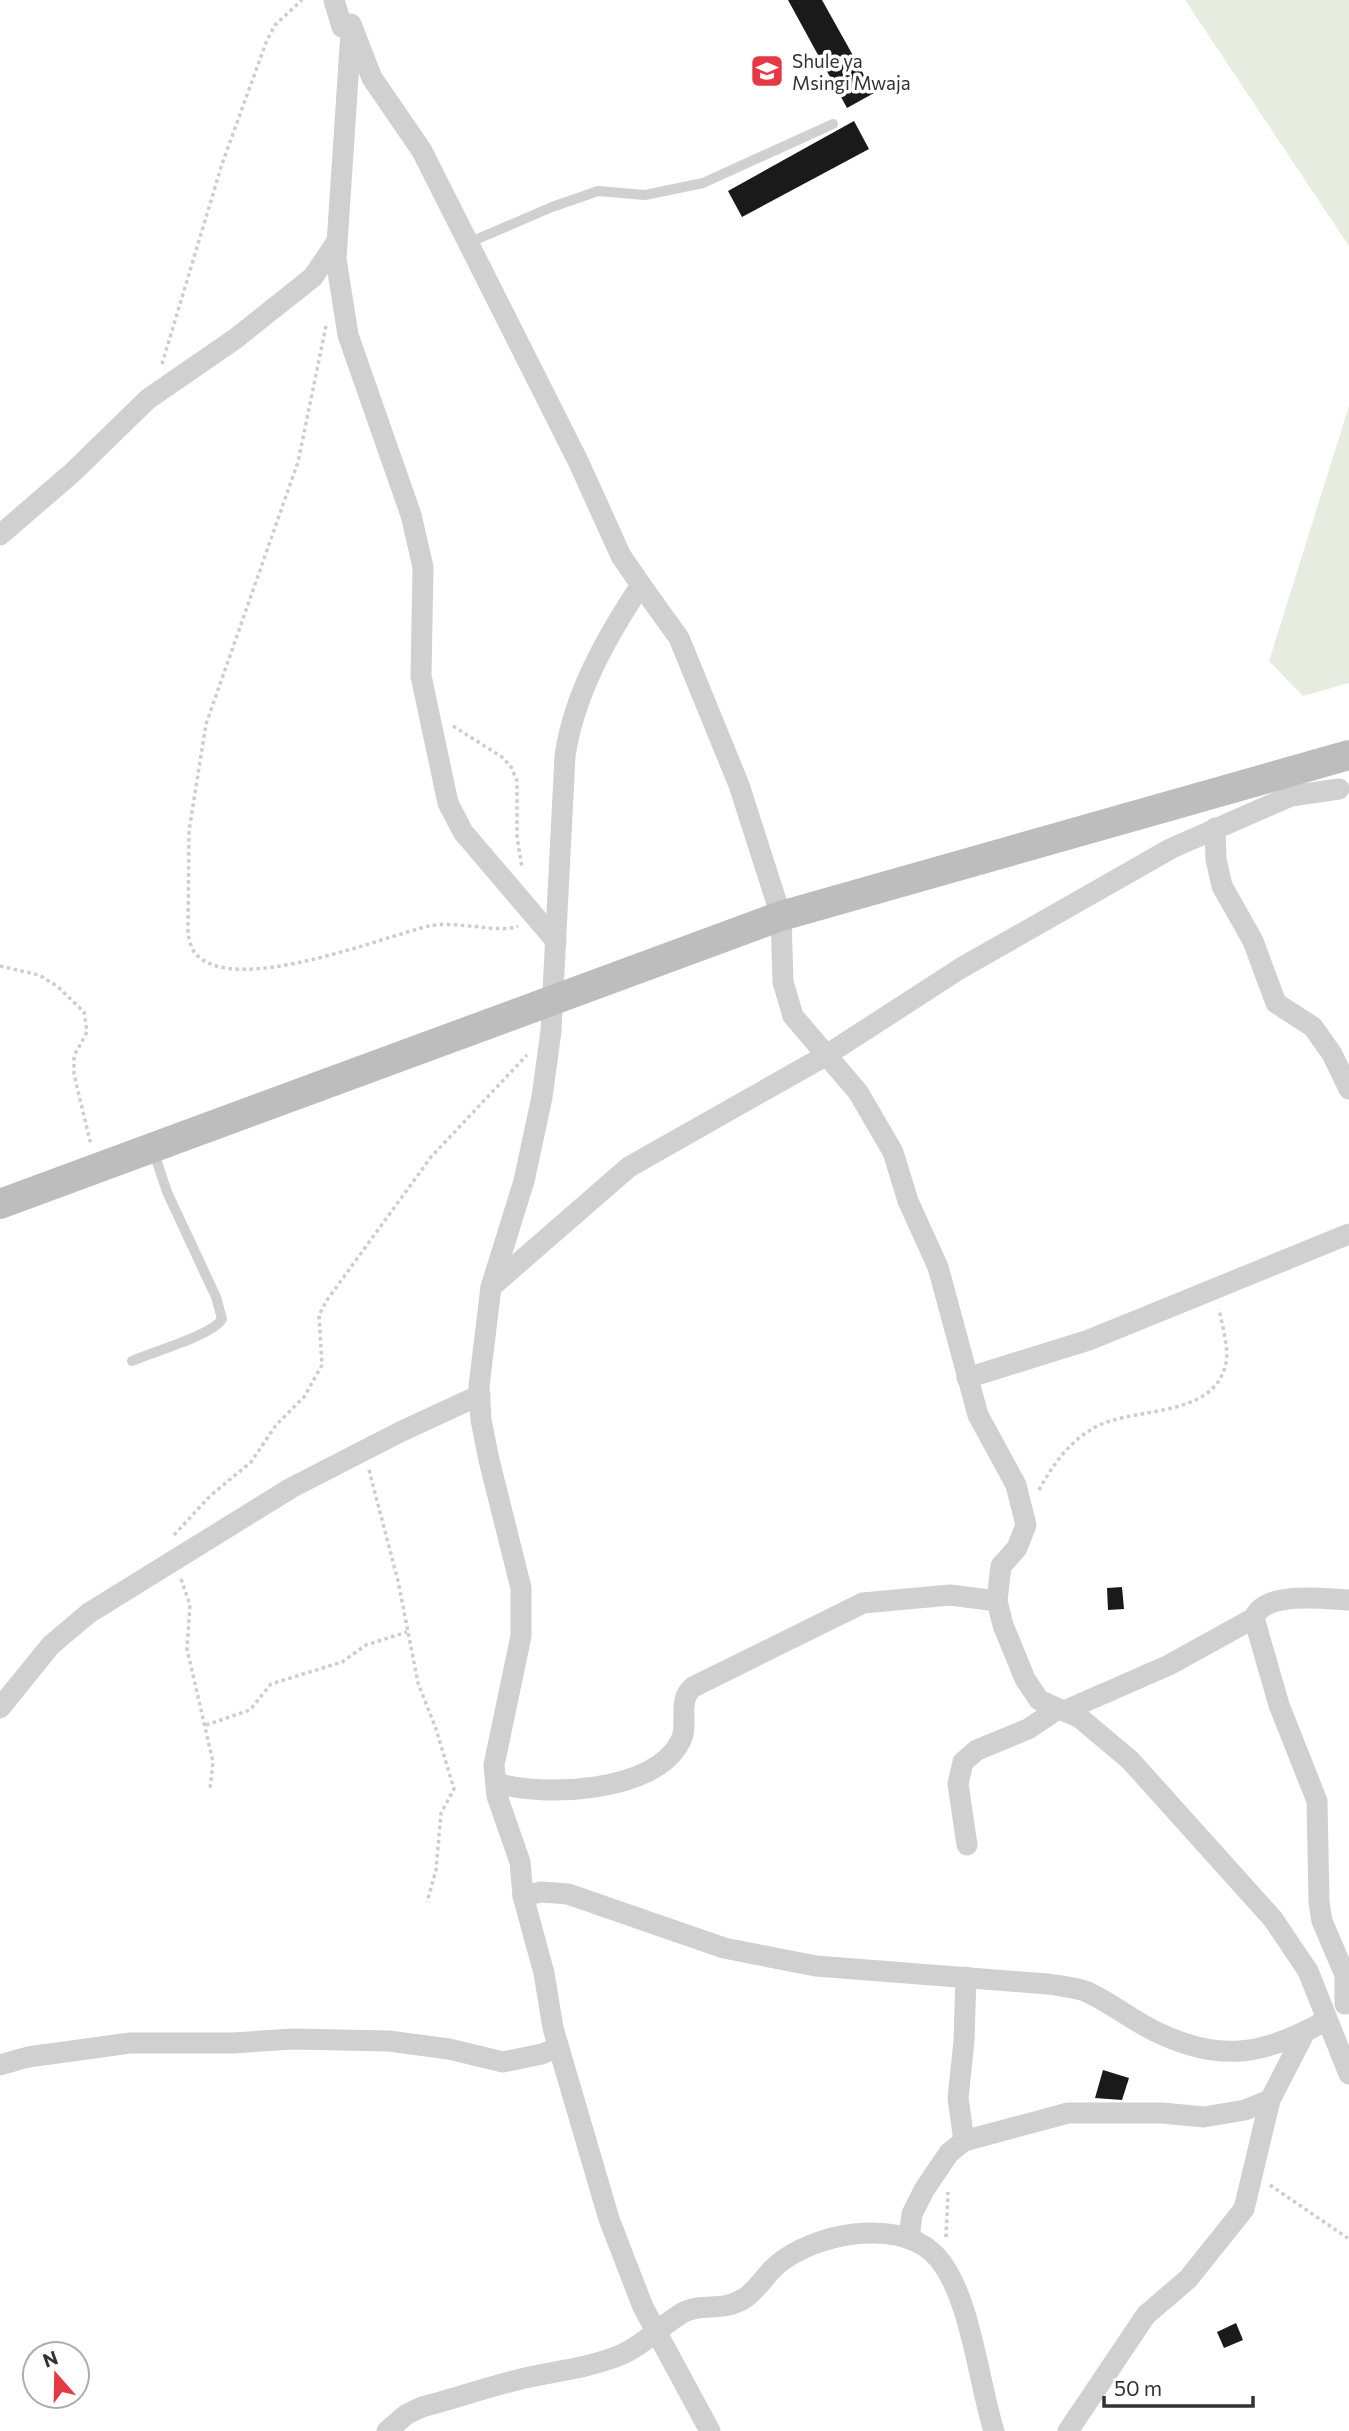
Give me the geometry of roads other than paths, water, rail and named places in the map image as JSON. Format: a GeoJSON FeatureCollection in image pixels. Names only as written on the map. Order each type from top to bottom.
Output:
{"type":"FeatureCollection","features":[{"type":"Feature","properties":{"kind":"main road"},"geometry":{"type":"LineString","coordinates":[[0,1204],[781,916],[1349,755]]}},
{"type":"Feature","properties":{"kind":"street"},"geometry":{"type":"LineString","coordinates":[[334,0],[342,27],[351,24]]}},
{"type":"Feature","properties":{"kind":"street"},"geometry":{"type":"LineString","coordinates":[[351,24],[336,259],[337,281],[359,371],[411,515],[423,567],[420,654],[445,794],[453,815],[491,868],[555,941]]}},
{"type":"Feature","properties":{"kind":"street"},"geometry":{"type":"LineString","coordinates":[[351,24],[372,78],[422,151],[579,463],[621,556],[667,617],[689,660],[739,785],[781,916],[783,982],[797,1024],[858,1092],[892,1152],[908,1201],[938,1267],[978,1415],[1016,1485],[1026,1517],[1023,1536],[1001,1566],[997,1601],[1003,1625],[1031,1690],[1039,1700],[1080,1718],[1130,1760],[1273,1919],[1308,1971],[1349,2074]]}},
{"type":"Feature","properties":{"kind":"street"},"geometry":{"type":"LineString","coordinates":[[0,534],[72,473],[152,396],[279,306],[313,276],[339,239]]}},
{"type":"Feature","properties":{"kind":"street"},"geometry":{"type":"LineString","coordinates":[[642,585],[595,665],[569,728],[551,1031],[538,1126],[491,1287],[480,1395],[481,1420],[489,1460],[521,1588],[521,1636],[494,1765],[496,1783],[520,1862],[523,1896],[544,1973],[558,2047],[609,2219],[643,2307],[710,2431]]}},
{"type":"Feature","properties":{"kind":"street"},"geometry":{"type":"LineString","coordinates":[[1315,765],[1344,794]]}},
{"type":"Feature","properties":{"kind":"street"},"geometry":{"type":"LineString","coordinates":[[491,1287],[629,1167],[825,1056],[961,968],[1137,866],[1215,828],[1291,796],[1344,794]]}},
{"type":"Feature","properties":{"kind":"street"},"geometry":{"type":"LineString","coordinates":[[1215,828],[1216,859],[1222,886],[1253,941],[1276,1003],[1313,1027],[1332,1054],[1349,1089]]}},
{"type":"Feature","properties":{"kind":"street"},"geometry":{"type":"LineString","coordinates":[[967,1378],[1089,1340],[1349,1234]]}},
{"type":"Feature","properties":{"kind":"street"},"geometry":{"type":"LineString","coordinates":[[0,1708],[34,1664],[75,1623],[175,1549],[365,1449],[480,1395]]}},
{"type":"Feature","properties":{"kind":"street"},"geometry":{"type":"LineString","coordinates":[[496,1783],[530,1790],[584,1788],[657,1769],[681,1742],[685,1696],[689,1690],[850,1607],[868,1602],[950,1595],[997,1601]]}},
{"type":"Feature","properties":{"kind":"street"},"geometry":{"type":"LineString","coordinates":[[967,1845],[958,1784],[963,1762],[977,1750],[1028,1729],[1061,1710],[1169,1665],[1254,1618],[1261,1608],[1279,1600],[1349,1600]]}},
{"type":"Feature","properties":{"kind":"street"},"geometry":{"type":"LineString","coordinates":[[523,1896],[541,1892],[568,1894],[724,1948],[816,1966],[1048,1984],[1084,1990],[1171,2039],[1221,2052],[1247,2053],[1277,2046],[1306,2032],[1324,2015],[1347,2003],[1345,1956],[1322,1921],[1319,1902],[1317,1801],[1279,1705],[1254,1618]]}},
{"type":"Feature","properties":{"kind":"street"},"geometry":{"type":"LineString","coordinates":[[964,2141],[957,2098],[964,2041],[966,1977]]}},
{"type":"Feature","properties":{"kind":"street"},"geometry":{"type":"LineString","coordinates":[[1068,2431],[1146,2315],[1188,2279],[1237,2219],[1249,2197],[1258,2143],[1270,2100],[1306,2032]]}},
{"type":"Feature","properties":{"kind":"street"},"geometry":{"type":"LineString","coordinates":[[0,2065],[28,2057],[141,2043],[233,2043],[293,2039],[389,2041],[449,2049],[503,2062],[542,2054],[558,2047]]}},
{"type":"Feature","properties":{"kind":"street"},"geometry":{"type":"LineString","coordinates":[[909,2239],[912,2214],[942,2162],[964,2141],[1068,2113],[1204,2116],[1245,2110],[1270,2100]]}},
{"type":"Feature","properties":{"kind":"street"},"geometry":{"type":"LineString","coordinates":[[387,2431],[407,2414],[422,2407],[506,2383],[593,2365],[626,2353],[688,2311],[725,2307],[744,2298],[777,2265],[813,2244],[859,2233],[889,2234],[909,2239],[926,2247],[945,2267],[971,2337],[994,2431]]}},
{"type":"Feature","properties":{"kind":"lane"},"geometry":{"type":"LineString","coordinates":[[468,243],[552,207],[598,191],[645,195],[703,183],[833,124]]}},
{"type":"Feature","properties":{"kind":"lane"},"geometry":{"type":"LineString","coordinates":[[132,1361],[199,1335],[215,1327],[222,1319],[216,1297],[167,1192],[152,1147]]}},
{"type":"Feature","properties":{"kind":"place","name":"Shule ya Msingi Mwaja"},"geometry":{"type":"Point","coordinates":[767,71]}}]}
